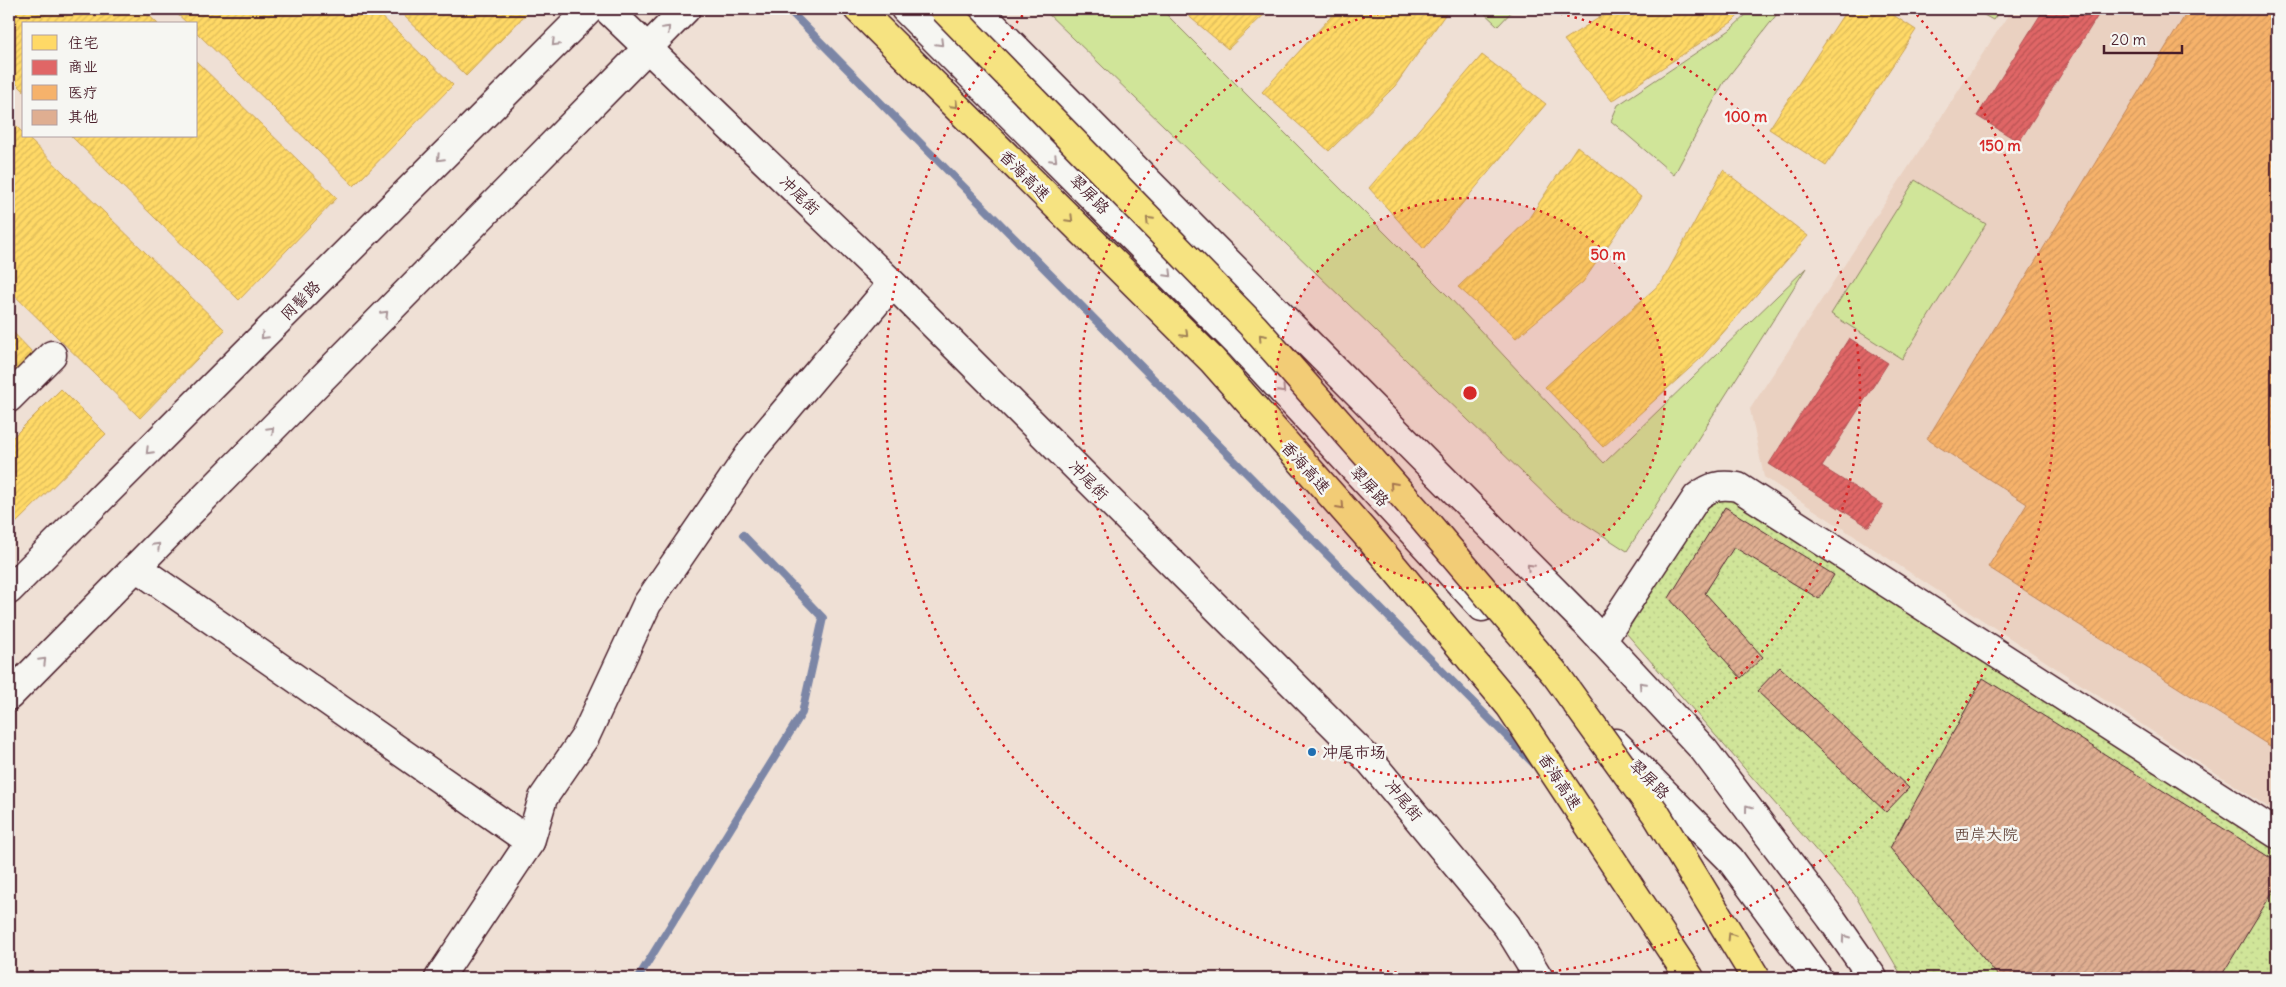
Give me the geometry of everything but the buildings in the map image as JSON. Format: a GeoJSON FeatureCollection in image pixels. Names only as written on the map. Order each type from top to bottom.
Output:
{"type":"FeatureCollection","features":[{"type":"Feature","properties":{"kind":"highway","name":"香海高速"},"geometry":{"type":"LineString","coordinates":[[858,9],[1212,360],[1372,541],[1510,706],[1690,978]]}},
{"type":"Feature","properties":{"kind":"highway"},"geometry":{"type":"LineString","coordinates":[[944,9],[1254,327],[1420,515],[1556,675],[1656,814],[1756,978]]}},
{"type":"Feature","properties":{"kind":"main road","name":"网髻路"},"geometry":{"type":"LineString","coordinates":[[9,590],[590,9]]}},
{"type":"Feature","properties":{"kind":"main road","name":"冲尾街"},"geometry":{"type":"LineString","coordinates":[[607,9],[892,284],[1371,762],[1507,926],[1539,978]]}},
{"type":"Feature","properties":{"kind":"main road"},"geometry":{"type":"LineString","coordinates":[[9,696],[686,9]]}},
{"type":"Feature","properties":{"kind":"main road","name":"翠屏路"},"geometry":{"type":"LineString","coordinates":[[905,9],[1239,344],[1521,649],[1730,859],[1818,978]]}},
{"type":"Feature","properties":{"kind":"main road"},"geometry":{"type":"LineString","coordinates":[[977,9],[1602,641],[1704,750],[1831,918],[1873,978]]}},
{"type":"Feature","properties":{"kind":"main road"},"geometry":{"type":"LineString","coordinates":[[439,978],[530,842],[543,798],[585,737],[647,604],[754,448],[892,284]]}},
{"type":"Feature","properties":{"kind":"main road"},"geometry":{"type":"LineString","coordinates":[[9,398],[52,355]]}},
{"type":"Feature","properties":{"kind":"main road"},"geometry":{"type":"LineString","coordinates":[[1602,641],[1697,497],[1709,488],[1724,484],[1738,487],[2277,834]]}},
{"type":"Feature","properties":{"kind":"main road"},"geometry":{"type":"LineString","coordinates":[[136,567],[530,842]]}},
{"type":"Feature","properties":{"kind":"shaded area"},"geometry":{"type":"Polygon","coordinates":[[[2012,9],[2277,9],[2277,813],[1764,477],[1750,409],[2012,9]]]}},
{"type":"Feature","properties":{"kind":"green space"},"geometry":{"type":"Polygon","coordinates":[[[1043,9],[1161,9],[1450,298],[1604,463],[1806,268],[1627,551],[1557,506],[1043,9]]]}},
{"type":"Feature","properties":{"kind":"green space"},"geometry":{"type":"Polygon","coordinates":[[[1480,9],[1514,9],[1498,26],[1480,9]]]}},
{"type":"Feature","properties":{"kind":"green space"},"geometry":{"type":"Polygon","coordinates":[[[1752,9],[1781,9],[1724,82],[1674,175],[1611,121],[1618,105],[1730,30],[1752,9]]]}},
{"type":"Feature","properties":{"kind":"green space"},"geometry":{"type":"Polygon","coordinates":[[[1973,9],[2001,9],[1993,20],[1973,9]]]}},
{"type":"Feature","properties":{"kind":"green space"},"geometry":{"type":"Polygon","coordinates":[[[1915,180],[1986,224],[1902,359],[1831,314],[1915,180]]]}},
{"type":"Feature","properties":{"kind":"green space","name":"西岸大院"},"geometry":{"type":"Polygon","coordinates":[[[1715,490],[2277,850],[2277,969],[2273,978],[1903,978],[1855,895],[1626,633],[1715,490]]]}},
{"type":"Feature","properties":{"kind":"waterway"},"geometry":{"type":"LineString","coordinates":[[788,9],[1534,764]]}},
{"type":"Feature","properties":{"kind":"waterway"},"geometry":{"type":"LineString","coordinates":[[638,978],[802,713],[823,618],[743,535]]}},
{"type":"Feature","properties":{"kind":"place","name":"冲尾市场"},"geometry":{"type":"Point","coordinates":[1312,752]}}]}
